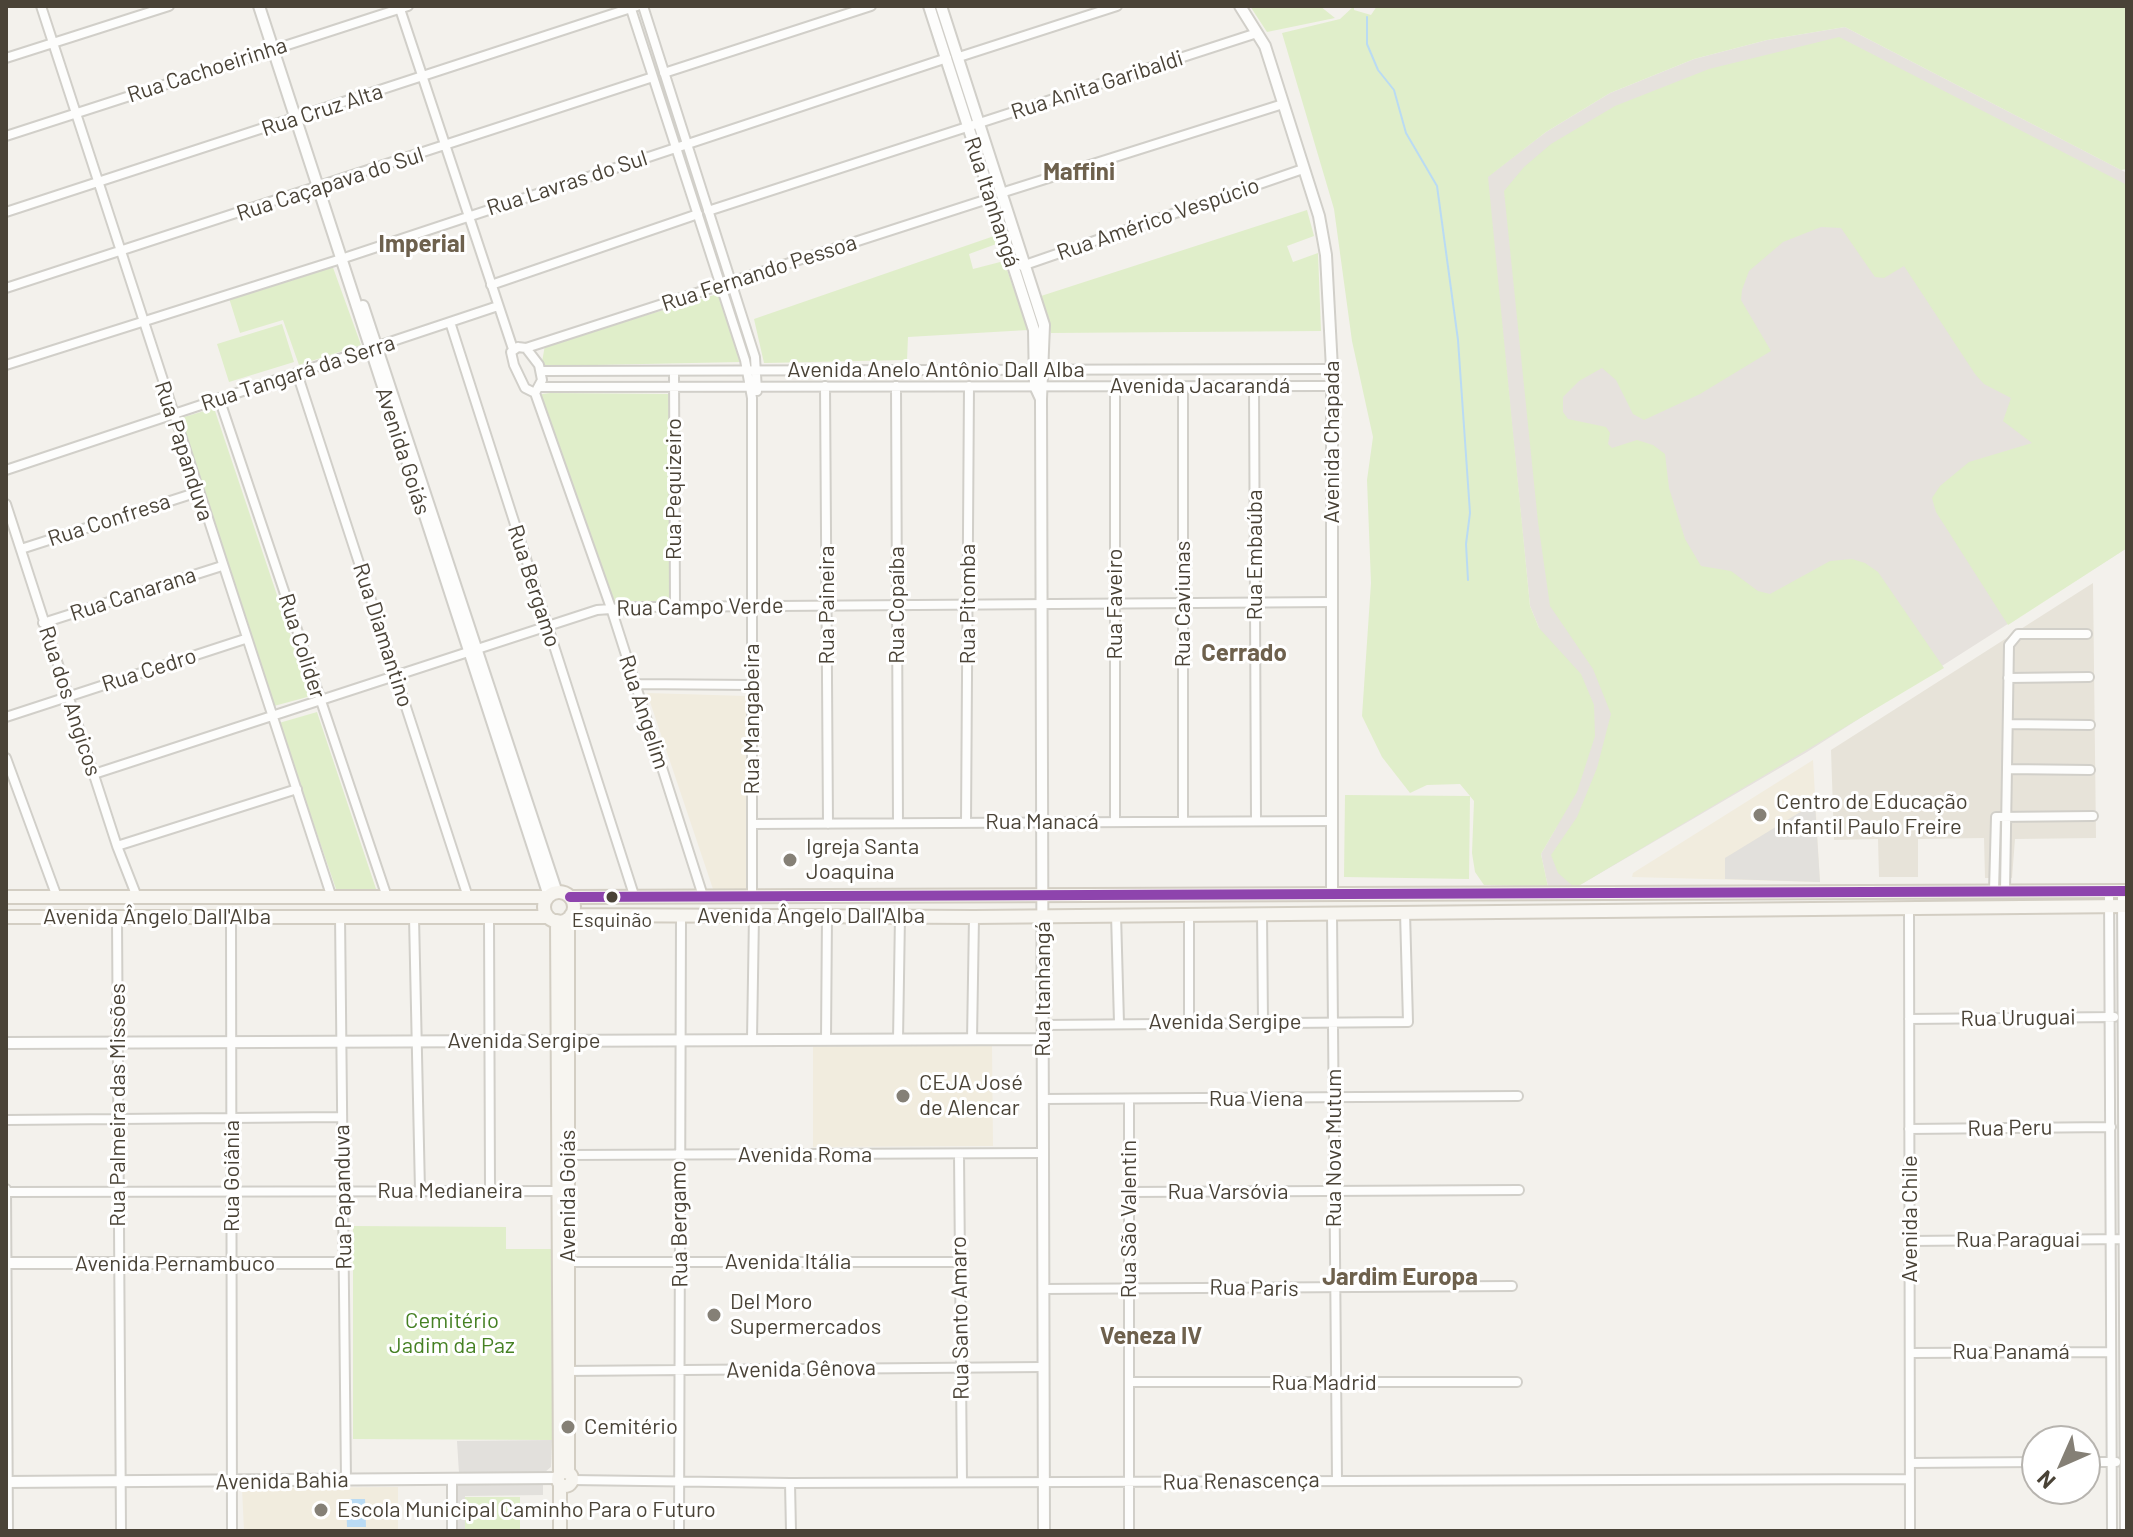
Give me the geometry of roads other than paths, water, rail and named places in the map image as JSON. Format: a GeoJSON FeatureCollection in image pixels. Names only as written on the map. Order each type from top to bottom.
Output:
{"type":"FeatureCollection","features":[{"type":"Feature","properties":{"kind":"main road","name":"Avenida Ângelo Dall'Alba"},"geometry":{"type":"LineString","coordinates":[[6,897],[2000,891]]}},
{"type":"Feature","properties":{"kind":"main road"},"geometry":{"type":"LineString","coordinates":[[2000,891],[2120,891]]}},
{"type":"Feature","properties":{"kind":"main road"},"geometry":{"type":"LineString","coordinates":[[375,915],[386,906],[386,894]]}},
{"type":"Feature","properties":{"kind":"main road"},"geometry":{"type":"LineString","coordinates":[[752,895],[754,915]]}},
{"type":"Feature","properties":{"kind":"main road"},"geometry":{"type":"LineString","coordinates":[[1332,895],[1338,896],[1342,904],[1332,913]]}},
{"type":"Feature","properties":{"kind":"main road"},"geometry":{"type":"LineString","coordinates":[[556,896],[574,907],[561,918],[556,896]]}},
{"type":"Feature","properties":{"kind":"main road"},"geometry":{"type":"LineString","coordinates":[[55,918],[61,908],[57,897]]}},
{"type":"Feature","properties":{"kind":"main road"},"geometry":{"type":"LineString","coordinates":[[1401,912],[2120,906]]}},
{"type":"Feature","properties":{"kind":"main road","name":"Avenida Ângelo Dall'Alba"},"geometry":{"type":"LineString","coordinates":[[6,917],[117,920],[340,915],[974,917],[1401,912]]}},
{"type":"Feature","properties":{"kind":"main road","name":"Avenida Goiás"},"geometry":{"type":"LineString","coordinates":[[561,918],[568,1155],[564,1371]]}},
{"type":"Feature","properties":{"kind":"main road","name":"Avenida Goiás"},"geometry":{"type":"LineString","coordinates":[[560,1531],[564,1479],[564,1371],[558,1191],[563,1040]]}},
{"type":"Feature","properties":{"kind":"main road","name":"Avenida Goiás"},"geometry":{"type":"LineString","coordinates":[[564,1479],[568,1531]]}},
{"type":"Feature","properties":{"kind":"street","name":"Rua Papanduva"},"geometry":{"type":"LineString","coordinates":[[41,6],[171,414],[331,895]]}},
{"type":"Feature","properties":{"kind":"street"},"geometry":{"type":"LineString","coordinates":[[6,58],[169,6]]}},
{"type":"Feature","properties":{"kind":"street","name":"Avenida Goiás"},"geometry":{"type":"LineString","coordinates":[[259,6],[276,48]]}},
{"type":"Feature","properties":{"kind":"street","name":"Avenida Goiás"},"geometry":{"type":"LineString","coordinates":[[266,6],[276,48],[373,350],[556,896]]}},
{"type":"Feature","properties":{"kind":"street"},"geometry":{"type":"LineString","coordinates":[[643,6],[732,281],[750,358]]}},
{"type":"Feature","properties":{"kind":"street"},"geometry":{"type":"LineString","coordinates":[[664,73],[871,6]]}},
{"type":"Feature","properties":{"kind":"street","name":"Rua Itanhangá"},"geometry":{"type":"LineString","coordinates":[[929,6],[973,125],[1018,267],[1044,325],[1039,370],[1044,1531]]}},
{"type":"Feature","properties":{"kind":"street","name":"Rua Itanhangá"},"geometry":{"type":"LineString","coordinates":[[941,6],[959,57],[973,125]]}},
{"type":"Feature","properties":{"kind":"street"},"geometry":{"type":"LineString","coordinates":[[959,57],[1117,6]]}},
{"type":"Feature","properties":{"kind":"street","name":"Avenida Chapada"},"geometry":{"type":"LineString","coordinates":[[1240,6],[1257,33],[1283,104],[1326,255],[1332,369],[1332,895]]}},
{"type":"Feature","properties":{"kind":"street"},"geometry":{"type":"LineString","coordinates":[[402,7],[466,216],[513,349],[511,357],[520,380],[538,390],[541,371],[526,348]]}},
{"type":"Feature","properties":{"kind":"street","name":"Rua Cachoeirinha"},"geometry":{"type":"LineString","coordinates":[[6,136],[402,7]]}},
{"type":"Feature","properties":{"kind":"street"},"geometry":{"type":"LineString","coordinates":[[632,7],[721,285],[750,358],[758,370],[760,386],[752,398]]}},
{"type":"Feature","properties":{"kind":"street","name":"Rua Cruz Alta"},"geometry":{"type":"LineString","coordinates":[[6,212],[632,7]]}},
{"type":"Feature","properties":{"kind":"street","name":"Rua Anita Garibaldi"},"geometry":{"type":"LineString","coordinates":[[708,211],[1257,33]]}},
{"type":"Feature","properties":{"kind":"street","name":"Rua Lavras do Sul"},"geometry":{"type":"LineString","coordinates":[[6,365],[344,258],[947,58]]}},
{"type":"Feature","properties":{"kind":"street","name":"Rua Caçapava do Sul"},"geometry":{"type":"LineString","coordinates":[[6,288],[653,77]]}},
{"type":"Feature","properties":{"kind":"street","name":"Rua Fernando Pessoa"},"geometry":{"type":"LineString","coordinates":[[513,349],[526,348],[1283,104]]}},
{"type":"Feature","properties":{"kind":"street","name":"Rua Américo Vespúcio"},"geometry":{"type":"LineString","coordinates":[[1018,267],[1303,169]]}},
{"type":"Feature","properties":{"kind":"street"},"geometry":{"type":"LineString","coordinates":[[491,285],[698,214]]}},
{"type":"Feature","properties":{"kind":"street","name":"Rua Tangará da Serra"},"geometry":{"type":"LineString","coordinates":[[6,470],[498,306]]}},
{"type":"Feature","properties":{"kind":"street","name":"Rua Bergamo"},"geometry":{"type":"LineString","coordinates":[[450,322],[634,895]]}},
{"type":"Feature","properties":{"kind":"street","name":"Rua Mangabeira"},"geometry":{"type":"LineString","coordinates":[[750,358],[747,370],[752,398],[752,895]]}},
{"type":"Feature","properties":{"kind":"street","name":"Avenida Anelo Antônio Dall Alba"},"geometry":{"type":"LineString","coordinates":[[541,371],[1332,369]]}},
{"type":"Feature","properties":{"kind":"street"},"geometry":{"type":"LineString","coordinates":[[1264,370],[1268,378],[1266,386]]}},
{"type":"Feature","properties":{"kind":"street","name":"Rua Pequizeiro"},"geometry":{"type":"LineString","coordinates":[[674,371],[675,606]]}},
{"type":"Feature","properties":{"kind":"street","name":"Rua Diamantino"},"geometry":{"type":"LineString","coordinates":[[297,373],[468,897]]}},
{"type":"Feature","properties":{"kind":"street","name":"Avenida Jacarandá"},"geometry":{"type":"LineString","coordinates":[[538,390],[749,386],[1332,386]]}},
{"type":"Feature","properties":{"kind":"street","name":"Rua Paineira"},"geometry":{"type":"LineString","coordinates":[[825,386],[828,824]]}},
{"type":"Feature","properties":{"kind":"street","name":"Rua Copaíba"},"geometry":{"type":"LineString","coordinates":[[896,386],[898,823]]}},
{"type":"Feature","properties":{"kind":"street","name":"Rua Pitomba"},"geometry":{"type":"LineString","coordinates":[[966,823],[969,386]]}},
{"type":"Feature","properties":{"kind":"street","name":"Rua Faveiro"},"geometry":{"type":"LineString","coordinates":[[1115,386],[1115,822]]}},
{"type":"Feature","properties":{"kind":"street","name":"Rua Caviunas"},"geometry":{"type":"LineString","coordinates":[[1183,386],[1183,821]]}},
{"type":"Feature","properties":{"kind":"street","name":"Rua Embaúba"},"geometry":{"type":"LineString","coordinates":[[1254,386],[1256,821]]}},
{"type":"Feature","properties":{"kind":"street","name":"Rua Angelim"},"geometry":{"type":"LineString","coordinates":[[538,390],[703,896]]}},
{"type":"Feature","properties":{"kind":"street","name":"Rua Colider"},"geometry":{"type":"LineString","coordinates":[[219,398],[386,894]]}},
{"type":"Feature","properties":{"kind":"street","name":"Rua Confresa"},"geometry":{"type":"LineString","coordinates":[[21,549],[198,492]]}},
{"type":"Feature","properties":{"kind":"street","name":"Rua dos Angicos"},"geometry":{"type":"LineString","coordinates":[[6,504],[117,846],[137,897]]}},
{"type":"Feature","properties":{"kind":"street","name":"Rua Canarana"},"geometry":{"type":"LineString","coordinates":[[43,623],[222,566]]}},
{"type":"Feature","properties":{"kind":"street","name":"Rua Campo Verde"},"geometry":{"type":"LineString","coordinates":[[94,774],[546,625],[611,608],[1333,602]]}},
{"type":"Feature","properties":{"kind":"street"},"geometry":{"type":"LineString","coordinates":[[2000,891],[2006,817],[2009,645],[2018,634],[2087,634]]}},
{"type":"Feature","properties":{"kind":"street","name":"Rua Cedro"},"geometry":{"type":"LineString","coordinates":[[6,717],[245,639]]}},
{"type":"Feature","properties":{"kind":"street"},"geometry":{"type":"LineString","coordinates":[[2008,678],[2089,677]]}},
{"type":"Feature","properties":{"kind":"street"},"geometry":{"type":"LineString","coordinates":[[636,684],[752,685]]}},
{"type":"Feature","properties":{"kind":"street"},"geometry":{"type":"LineString","coordinates":[[2008,724],[2090,725]]}},
{"type":"Feature","properties":{"kind":"street"},"geometry":{"type":"LineString","coordinates":[[6,758],[57,897]]}},
{"type":"Feature","properties":{"kind":"street"},"geometry":{"type":"LineString","coordinates":[[2007,769],[2090,770]]}},
{"type":"Feature","properties":{"kind":"street"},"geometry":{"type":"LineString","coordinates":[[117,846],[297,789]]}},
{"type":"Feature","properties":{"kind":"street"},"geometry":{"type":"LineString","coordinates":[[2000,891],[1996,817],[2093,816]]}},
{"type":"Feature","properties":{"kind":"street","name":"Rua Manacá"},"geometry":{"type":"LineString","coordinates":[[752,824],[1332,821]]}},
{"type":"Feature","properties":{"kind":"street"},"geometry":{"type":"LineString","coordinates":[[2120,891],[2125,1017],[2125,1531]]}},
{"type":"Feature","properties":{"kind":"street"},"geometry":{"type":"LineString","coordinates":[[2112,1531],[2110,1017],[2120,906]]}},
{"type":"Feature","properties":{"kind":"street","name":"Avenida Chile"},"geometry":{"type":"LineString","coordinates":[[1909,908],[1910,1531]]}},
{"type":"Feature","properties":{"kind":"street","name":"Avenida Sergipe"},"geometry":{"type":"LineString","coordinates":[[1042,1025],[1408,1022],[1401,912]]}},
{"type":"Feature","properties":{"kind":"street"},"geometry":{"type":"LineString","coordinates":[[1262,913],[1263,1022]]}},
{"type":"Feature","properties":{"kind":"street","name":"Rua Nova Mutum"},"geometry":{"type":"LineString","coordinates":[[1332,913],[1337,1480]]}},
{"type":"Feature","properties":{"kind":"street"},"geometry":{"type":"LineString","coordinates":[[1116,914],[1119,1023]]}},
{"type":"Feature","properties":{"kind":"street"},"geometry":{"type":"LineString","coordinates":[[1189,914],[1189,1022]]}},
{"type":"Feature","properties":{"kind":"street","name":"Rua Papanduva"},"geometry":{"type":"LineString","coordinates":[[340,915],[346,1480]]}},
{"type":"Feature","properties":{"kind":"street"},"geometry":{"type":"LineString","coordinates":[[752,1039],[754,915]]}},
{"type":"Feature","properties":{"kind":"street"},"geometry":{"type":"LineString","coordinates":[[826,1040],[827,915]]}},
{"type":"Feature","properties":{"kind":"street"},"geometry":{"type":"LineString","coordinates":[[898,1040],[900,916]]}},
{"type":"Feature","properties":{"kind":"street"},"geometry":{"type":"LineString","coordinates":[[414,917],[420,1191]]}},
{"type":"Feature","properties":{"kind":"street"},"geometry":{"type":"LineString","coordinates":[[489,917],[487,1041],[490,1191]]}},
{"type":"Feature","properties":{"kind":"street","name":"Rua Bergamo"},"geometry":{"type":"LineString","coordinates":[[679,1531],[678,1041],[681,917]]}},
{"type":"Feature","properties":{"kind":"street"},"geometry":{"type":"LineString","coordinates":[[972,1040],[974,917]]}},
{"type":"Feature","properties":{"kind":"street","name":"Rua Goiânia"},"geometry":{"type":"LineString","coordinates":[[231,918],[232,1531]]}},
{"type":"Feature","properties":{"kind":"street","name":"Rua Palmeira das Missões"},"geometry":{"type":"LineString","coordinates":[[117,920],[121,1531]]}},
{"type":"Feature","properties":{"kind":"street","name":"Rua Uruguai"},"geometry":{"type":"LineString","coordinates":[[1909,1019],[2125,1017]]}},
{"type":"Feature","properties":{"kind":"street","name":"Avenida Sergipe"},"geometry":{"type":"LineString","coordinates":[[6,1043],[1042,1039]]}},
{"type":"Feature","properties":{"kind":"street","name":"Rua Viena"},"geometry":{"type":"LineString","coordinates":[[1042,1099],[1518,1096]]}},
{"type":"Feature","properties":{"kind":"street","name":"Rua São Valentin"},"geometry":{"type":"LineString","coordinates":[[1129,1100],[1129,1531]]}},
{"type":"Feature","properties":{"kind":"street"},"geometry":{"type":"LineString","coordinates":[[6,1120],[342,1117]]}},
{"type":"Feature","properties":{"kind":"street","name":"Rua Peru"},"geometry":{"type":"LineString","coordinates":[[1909,1129],[2111,1127]]}},
{"type":"Feature","properties":{"kind":"street","name":"Avenida Roma"},"geometry":{"type":"LineString","coordinates":[[568,1155],[1042,1153]]}},
{"type":"Feature","properties":{"kind":"street","name":"Rua Santo Amaro"},"geometry":{"type":"LineString","coordinates":[[959,1154],[962,1482]]}},
{"type":"Feature","properties":{"kind":"street"},"geometry":{"type":"LineString","coordinates":[[6,1190],[8,1531]]}},
{"type":"Feature","properties":{"kind":"street","name":"Rua Medianeira"},"geometry":{"type":"LineString","coordinates":[[6,1190],[558,1191]]}},
{"type":"Feature","properties":{"kind":"street","name":"Rua Varsóvia"},"geometry":{"type":"LineString","coordinates":[[1129,1192],[1519,1190]]}},
{"type":"Feature","properties":{"kind":"street","name":"Rua Paraguai"},"geometry":{"type":"LineString","coordinates":[[1910,1241],[2125,1239]]}},
{"type":"Feature","properties":{"kind":"street","name":"Avenida Itália"},"geometry":{"type":"LineString","coordinates":[[568,1262],[960,1262]]}},
{"type":"Feature","properties":{"kind":"street","name":"Avenida Pernambuco"},"geometry":{"type":"LineString","coordinates":[[6,1263],[232,1266],[343,1263]]}},
{"type":"Feature","properties":{"kind":"street","name":"Rua Paris"},"geometry":{"type":"LineString","coordinates":[[1043,1289],[1512,1286]]}},
{"type":"Feature","properties":{"kind":"street","name":"Rua Panamá"},"geometry":{"type":"LineString","coordinates":[[1910,1353],[2111,1352]]}},
{"type":"Feature","properties":{"kind":"street","name":"Avenida Gênova"},"geometry":{"type":"LineString","coordinates":[[564,1371],[1043,1367]]}},
{"type":"Feature","properties":{"kind":"street","name":"Rua Madrid"},"geometry":{"type":"LineString","coordinates":[[1131,1382],[1517,1382]]}},
{"type":"Feature","properties":{"kind":"street"},"geometry":{"type":"LineString","coordinates":[[1910,1463],[2021,1462]]}},
{"type":"Feature","properties":{"kind":"street"},"geometry":{"type":"LineString","coordinates":[[2101,1462],[2126,1462]]}},
{"type":"Feature","properties":{"kind":"street"},"geometry":{"type":"LineString","coordinates":[[452,1479],[452,1531]]}},
{"type":"Feature","properties":{"kind":"street","name":"Avenida Bahia"},"geometry":{"type":"LineString","coordinates":[[7,1482],[564,1479]]}},
{"type":"Feature","properties":{"kind":"street","name":"Rua Renascença"},"geometry":{"type":"LineString","coordinates":[[564,1479],[679,1483],[1910,1479]]}},
{"type":"Feature","properties":{"kind":"street"},"geometry":{"type":"LineString","coordinates":[[790,1483],[791,1531]]}},
{"type":"Feature","properties":{"kind":"water"},"geometry":{"type":"Polygon","coordinates":[[[346,1499],[365,1499],[366,1527],[347,1527],[346,1499]]]}},
{"type":"Feature","properties":{"kind":"waterway"},"geometry":{"type":"LineString","coordinates":[[1367,17],[1367,44],[1378,70],[1394,90],[1406,133],[1437,186],[1458,340],[1470,513],[1466,544],[1468,580]]}},
{"type":"Feature","properties":{"kind":"place","name":"Centro de Educação Infantil Paulo Freire"},"geometry":{"type":"Point","coordinates":[1760,815]}},
{"type":"Feature","properties":{"kind":"place","name":"Igreja Santa Joaquina"},"geometry":{"type":"Point","coordinates":[790,860]}},
{"type":"Feature","properties":{"kind":"place","name":"Esquinão"},"geometry":{"type":"Point","coordinates":[612,897]}},
{"type":"Feature","properties":{"kind":"place","name":"CEJA José de Alencar"},"geometry":{"type":"Point","coordinates":[903,1096]}},
{"type":"Feature","properties":{"kind":"place","name":"Del Moro Supermercados"},"geometry":{"type":"Point","coordinates":[714,1315]}},
{"type":"Feature","properties":{"kind":"place","name":"Cemitério"},"geometry":{"type":"Point","coordinates":[568,1427]}},
{"type":"Feature","properties":{"kind":"place","name":"Escola Municipal Caminho Para o Futuro"},"geometry":{"type":"Point","coordinates":[321,1510]}},
{"type":"Feature","properties":{"kind":"district","name":"Maffini"},"geometry":{"type":"Point","coordinates":[1079,172]}},
{"type":"Feature","properties":{"kind":"district","name":"Imperial"},"geometry":{"type":"Point","coordinates":[422,244]}},
{"type":"Feature","properties":{"kind":"district","name":"Cerrado"},"geometry":{"type":"Point","coordinates":[1244,653]}},
{"type":"Feature","properties":{"kind":"district","name":"Jardim Europa"},"geometry":{"type":"Point","coordinates":[1400,1277]}},
{"type":"Feature","properties":{"kind":"district","name":"Veneza IV"},"geometry":{"type":"Point","coordinates":[1151,1336]}},
{"type":"Feature","properties":{"kind":"park label","name":"Cemitério Jadim da Paz"},"geometry":{"type":"Point","coordinates":[452,1334]}}]}
